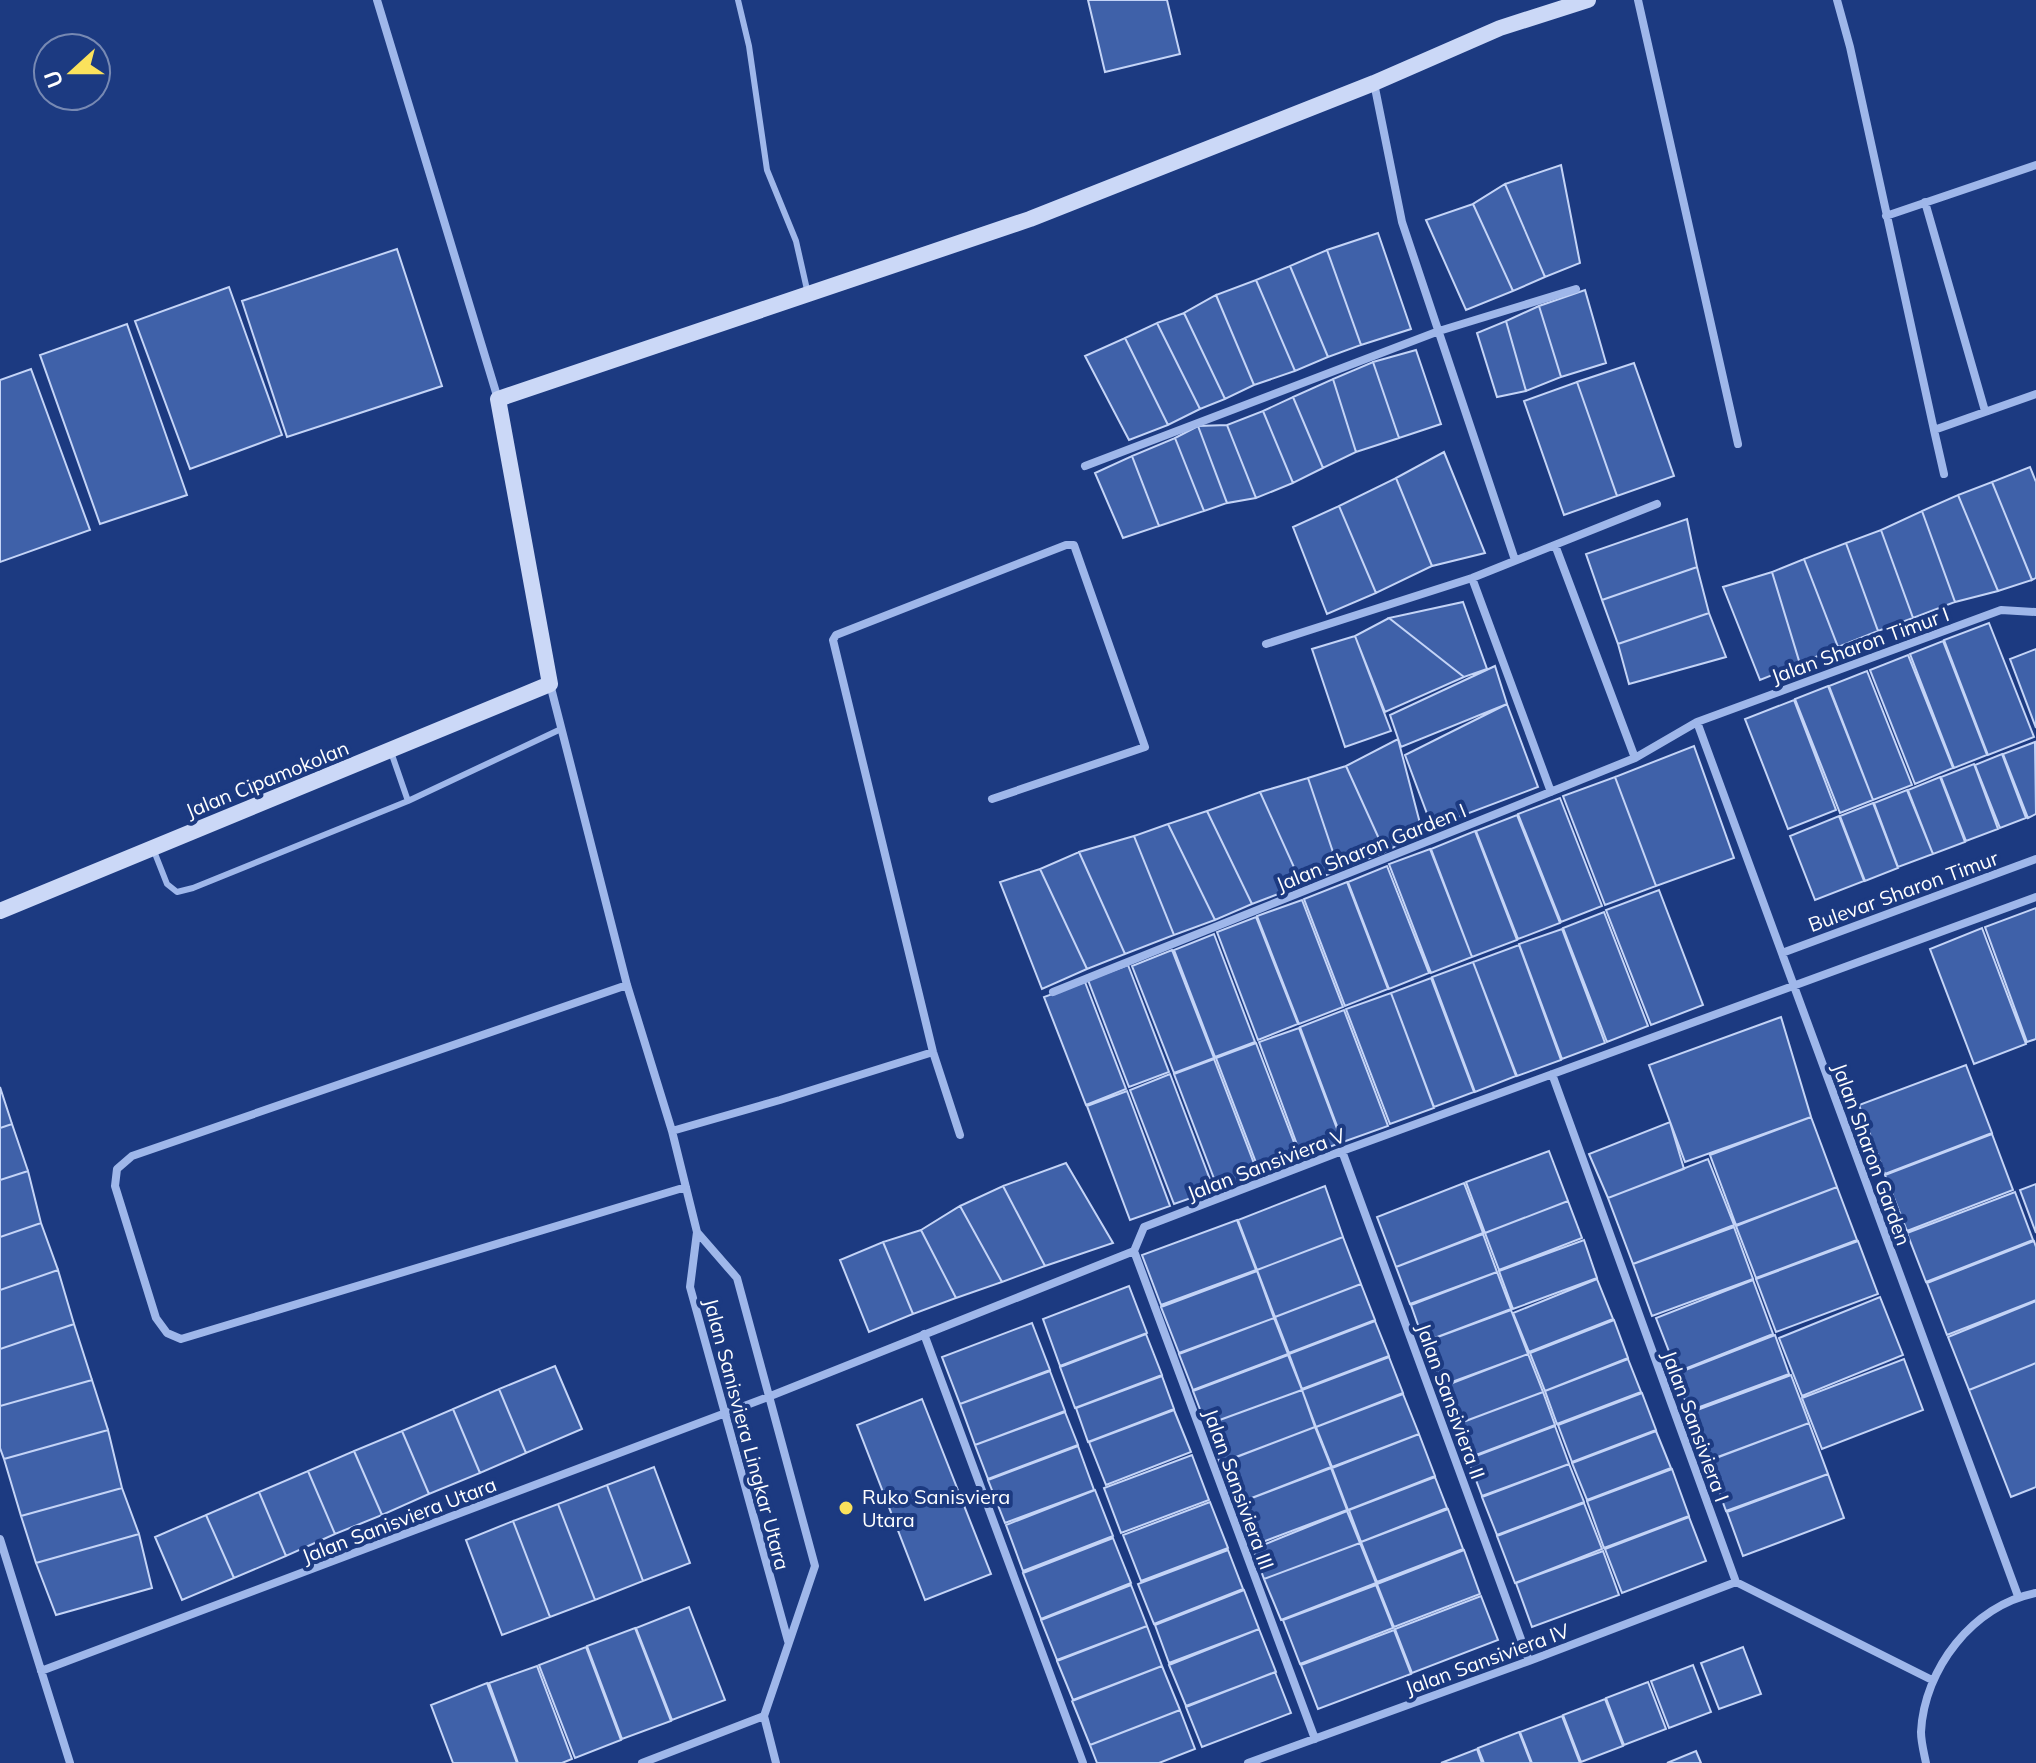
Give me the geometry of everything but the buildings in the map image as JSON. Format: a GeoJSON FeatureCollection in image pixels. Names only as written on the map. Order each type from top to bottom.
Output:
{"type":"FeatureCollection","features":[{"type":"Feature","properties":{"kind":"street"},"geometry":{"type":"LineString","coordinates":[[377,0],[498,399],[550,684]]}},
{"type":"Feature","properties":{"kind":"street"},"geometry":{"type":"LineString","coordinates":[[498,399],[1030,219],[1374,83],[1500,28],[1588,0]]}},
{"type":"Feature","properties":{"kind":"street"},"geometry":{"type":"LineString","coordinates":[[1638,0],[1738,444]]}},
{"type":"Feature","properties":{"kind":"street"},"geometry":{"type":"LineString","coordinates":[[1837,0],[1944,474]]}},
{"type":"Feature","properties":{"kind":"street"},"geometry":{"type":"LineString","coordinates":[[1374,83],[1402,222],[1515,560]]}},
{"type":"Feature","properties":{"kind":"street"},"geometry":{"type":"LineString","coordinates":[[1886,216],[2036,165]]}},
{"type":"Feature","properties":{"kind":"street"},"geometry":{"type":"LineString","coordinates":[[1925,202],[1985,411]]}},
{"type":"Feature","properties":{"kind":"street"},"geometry":{"type":"LineString","coordinates":[[1085,466],[1439,331],[1576,289]]}},
{"type":"Feature","properties":{"kind":"street"},"geometry":{"type":"LineString","coordinates":[[1934,430],[2036,394]]}},
{"type":"Feature","properties":{"kind":"street"},"geometry":{"type":"LineString","coordinates":[[1266,644],[1472,578],[1657,504]]}},
{"type":"Feature","properties":{"kind":"street"},"geometry":{"type":"LineString","coordinates":[[960,1135],[933,1052],[833,640],[836,635],[850,629],[1066,545],[1074,545],[1145,747],[992,799]]}},
{"type":"Feature","properties":{"kind":"street"},"geometry":{"type":"LineString","coordinates":[[1555,545],[1635,758]]}},
{"type":"Feature","properties":{"kind":"street"},"geometry":{"type":"LineString","coordinates":[[1472,578],[1551,792]]}},
{"type":"Feature","properties":{"kind":"street","name":"Jalan Sharon Timur I"},"geometry":{"type":"LineString","coordinates":[[1697,722],[2001,610],[2036,612]]}},
{"type":"Feature","properties":{"kind":"street","name":"Jalan Sanisviera Lingkar Utara"},"geometry":{"type":"LineString","coordinates":[[550,684],[627,985],[686,1187],[697,1232],[690,1287],[788,1642]]}},
{"type":"Feature","properties":{"kind":"street","name":"Jalan Cipamokolan"},"geometry":{"type":"LineString","coordinates":[[0,911],[550,684]]}},
{"type":"Feature","properties":{"kind":"street","name":"Jalan Sharon Garden I"},"geometry":{"type":"LineString","coordinates":[[1053,992],[1635,758],[1697,722]]}},
{"type":"Feature","properties":{"kind":"street","name":"Jalan Sharon Garden"},"geometry":{"type":"LineString","coordinates":[[1697,722],[2018,1596]]}},
{"type":"Feature","properties":{"kind":"street","name":"Bulevar Sharon Timur"},"geometry":{"type":"LineString","coordinates":[[1782,953],[2036,859]]}},
{"type":"Feature","properties":{"kind":"street"},"geometry":{"type":"LineString","coordinates":[[1794,986],[2036,897]]}},
{"type":"Feature","properties":{"kind":"street"},"geometry":{"type":"LineString","coordinates":[[627,985],[132,1156],[117,1169],[115,1186],[156,1318],[167,1333],[181,1339],[686,1187]]}},
{"type":"Feature","properties":{"kind":"street","name":"Jalan Sansiviera V"},"geometry":{"type":"LineString","coordinates":[[768,1397],[1134,1251],[1144,1227],[1342,1151],[1794,986]]}},
{"type":"Feature","properties":{"kind":"street"},"geometry":{"type":"LineString","coordinates":[[672,1131],[933,1052]]}},
{"type":"Feature","properties":{"kind":"street","name":"Jalan Sansiviera I"},"geometry":{"type":"LineString","coordinates":[[1552,1074],[1736,1582]]}},
{"type":"Feature","properties":{"kind":"street","name":"Jalan Sansiviera II"},"geometry":{"type":"LineString","coordinates":[[1342,1151],[1529,1661]]}},
{"type":"Feature","properties":{"kind":"street","name":"Jalan Sanisviera Lingkar Utara"},"geometry":{"type":"LineString","coordinates":[[697,1232],[737,1278],[815,1566],[764,1716]]}},
{"type":"Feature","properties":{"kind":"street","name":"Jalan Sansiviera III"},"geometry":{"type":"LineString","coordinates":[[1134,1251],[1315,1739]]}},
{"type":"Feature","properties":{"kind":"street"},"geometry":{"type":"LineString","coordinates":[[924,1334],[1083,1763]]}},
{"type":"Feature","properties":{"kind":"street","name":"Jalan Sanisviera Utara"},"geometry":{"type":"LineString","coordinates":[[41,1671],[768,1397]]}},
{"type":"Feature","properties":{"kind":"street"},"geometry":{"type":"LineString","coordinates":[[0,1539],[70,1763]]}},
{"type":"Feature","properties":{"kind":"street"},"geometry":{"type":"LineString","coordinates":[[1736,1582],[1932,1680]]}},
{"type":"Feature","properties":{"kind":"street","name":"Jalan Sansiviera IV"},"geometry":{"type":"LineString","coordinates":[[1248,1763],[1736,1582]]}},
{"type":"Feature","properties":{"kind":"street"},"geometry":{"type":"LineString","coordinates":[[1926,1763],[1921,1733],[1932,1680],[1966,1629],[2018,1596],[2036,1593]]}},
{"type":"Feature","properties":{"kind":"street"},"geometry":{"type":"LineString","coordinates":[[642,1763],[764,1716],[776,1763]]}},
{"type":"Feature","properties":{"kind":"lane"},"geometry":{"type":"LineString","coordinates":[[738,0],[749,46],[767,170],[796,241],[808,294]]}},
{"type":"Feature","properties":{"kind":"lane"},"geometry":{"type":"LineString","coordinates":[[153,848],[167,884],[177,892],[193,888],[408,801],[561,729]]}},
{"type":"Feature","properties":{"kind":"lane"},"geometry":{"type":"LineString","coordinates":[[391,750],[408,801]]}},
{"type":"Feature","properties":{"kind":"place","name":"Ruko Sanisviera Utara"},"geometry":{"type":"Point","coordinates":[846,1508]}}]}
